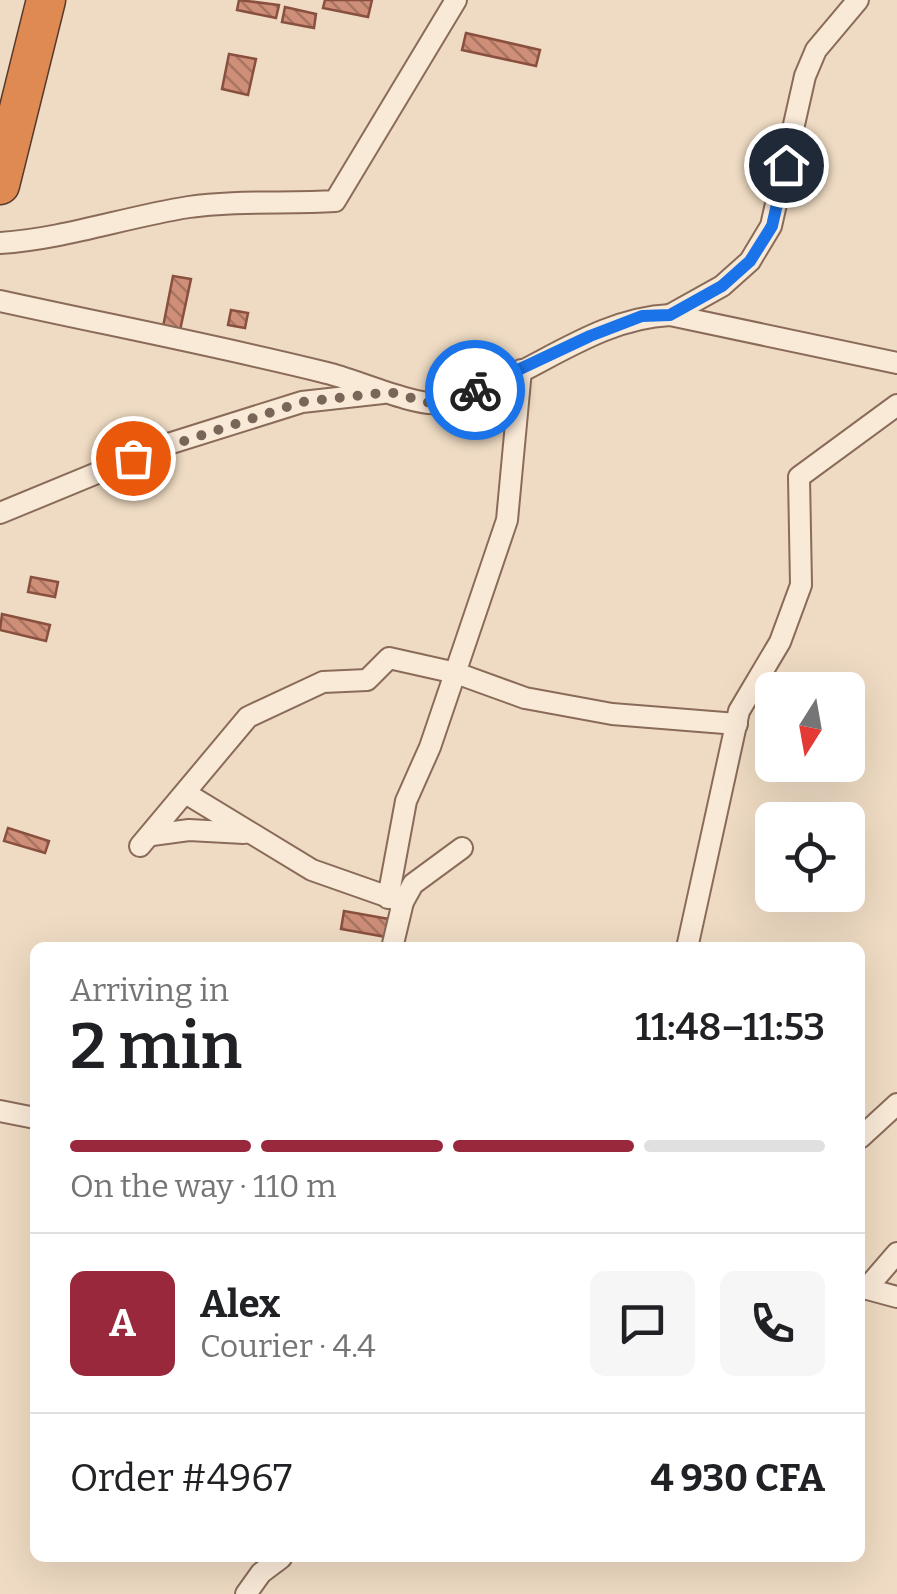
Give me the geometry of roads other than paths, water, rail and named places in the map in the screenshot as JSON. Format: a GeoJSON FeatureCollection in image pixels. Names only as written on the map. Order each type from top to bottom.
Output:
{"type":"FeatureCollection","features":[{"type":"Feature","properties":{"kind":"highway"},"geometry":{"type":"LineString","coordinates":[[0,185],[46,0]]}},
{"type":"Feature","properties":{"kind":"street"},"geometry":{"type":"LineString","coordinates":[[0,243],[40,240],[194,206],[334,201],[456,0]]}},
{"type":"Feature","properties":{"kind":"street"},"geometry":{"type":"LineString","coordinates":[[670,315],[722,286],[750,261],[772,226],[805,76],[816,50],[858,0]]}},
{"type":"Feature","properties":{"kind":"street"},"geometry":{"type":"LineString","coordinates":[[0,300],[330,374],[434,404],[482,388],[590,336],[642,316],[670,315],[897,364]]}},
{"type":"Feature","properties":{"kind":"street"},"geometry":{"type":"LineString","coordinates":[[392,942],[406,800],[430,747],[507,520],[521,370]]}},
{"type":"Feature","properties":{"kind":"street"},"geometry":{"type":"LineString","coordinates":[[0,513],[165,446],[302,402],[390,392]]}},
{"type":"Feature","properties":{"kind":"street"},"geometry":{"type":"LineString","coordinates":[[688,942],[739,712],[780,642],[801,585],[799,476],[897,405]]}},
{"type":"Feature","properties":{"kind":"street"},"geometry":{"type":"LineString","coordinates":[[252,834],[189,830],[146,840],[248,718],[324,682],[367,680],[389,658],[456,673],[525,698],[612,714],[736,724]]}},
{"type":"Feature","properties":{"kind":"street"},"geometry":{"type":"LineString","coordinates":[[187,794],[312,870],[396,900]]}},
{"type":"Feature","properties":{"kind":"street"},"geometry":{"type":"LineString","coordinates":[[396,900],[462,848]]}},
{"type":"Feature","properties":{"kind":"street"},"geometry":{"type":"LineString","coordinates":[[865,1133],[897,1104]]}},
{"type":"Feature","properties":{"kind":"street"},"geometry":{"type":"LineString","coordinates":[[0,1111],[30,1117]]}},
{"type":"Feature","properties":{"kind":"street"},"geometry":{"type":"LineString","coordinates":[[865,1286],[897,1253]]}},
{"type":"Feature","properties":{"kind":"street"},"geometry":{"type":"LineString","coordinates":[[865,1288],[897,1296]]}},
{"type":"Feature","properties":{"kind":"street"},"geometry":{"type":"LineString","coordinates":[[246,1594],[260,1573],[276,1562]]}}]}
